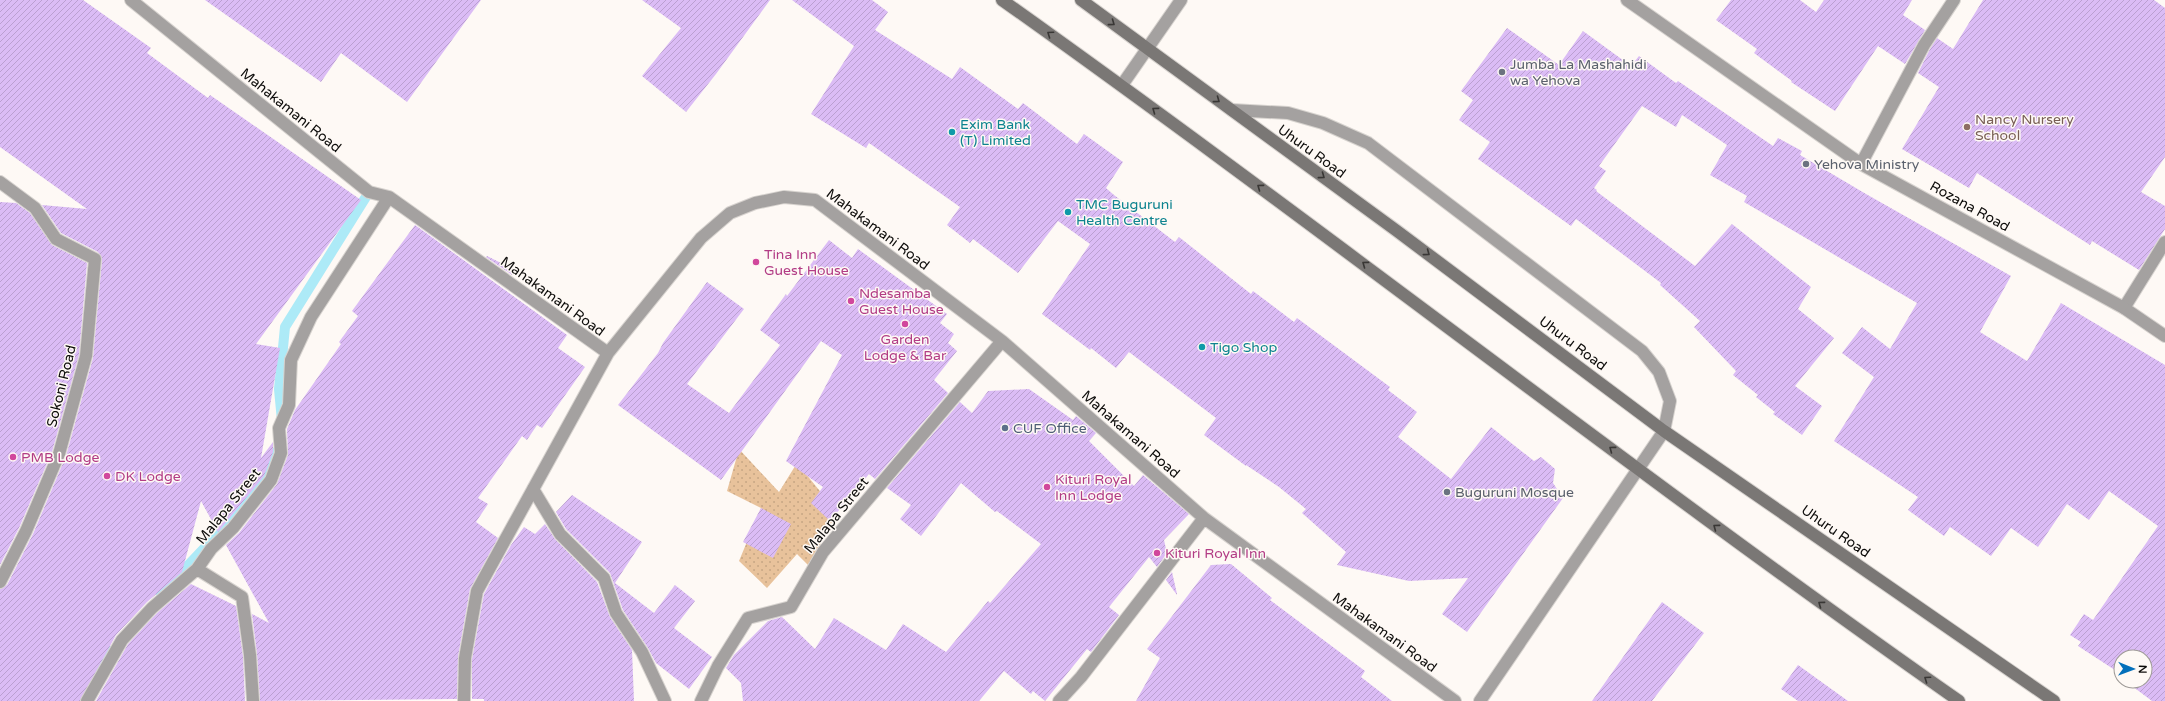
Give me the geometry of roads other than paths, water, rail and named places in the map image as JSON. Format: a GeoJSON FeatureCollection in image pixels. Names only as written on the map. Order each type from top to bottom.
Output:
{"type":"FeatureCollection","features":[{"type":"Feature","properties":{"kind":"main road"},"geometry":{"type":"LineString","coordinates":[[1002,0],[1122,85],[1819,603],[1959,701]]}},
{"type":"Feature","properties":{"kind":"main road","name":"Uhuru Road"},"geometry":{"type":"LineString","coordinates":[[1080,0],[1232,110],[1664,431],[2054,701]]}},
{"type":"Feature","properties":{"kind":"street","name":"Mahakamani Road"},"geometry":{"type":"LineString","coordinates":[[131,0],[369,192],[389,197],[608,353],[701,238],[730,213],[755,203],[784,197],[815,200],[1002,341],[1204,518],[1455,701]]}},
{"type":"Feature","properties":{"kind":"street"},"geometry":{"type":"LineString","coordinates":[[1122,85],[1180,0]]}},
{"type":"Feature","properties":{"kind":"street","name":"Rozana Road"},"geometry":{"type":"LineString","coordinates":[[1627,0],[1862,164],[2124,308],[2165,336]]}},
{"type":"Feature","properties":{"kind":"street"},"geometry":{"type":"LineString","coordinates":[[1862,164],[1924,44],[1954,0]]}},
{"type":"Feature","properties":{"kind":"street"},"geometry":{"type":"LineString","coordinates":[[1232,110],[1288,114],[1322,123],[1368,143],[1488,236],[1622,334],[1642,351],[1659,372],[1670,401],[1664,431],[1637,468],[1480,701]]}},
{"type":"Feature","properties":{"kind":"street","name":"Sokoni Road"},"geometry":{"type":"LineString","coordinates":[[0,182],[35,208],[56,239],[94,259],[86,356],[59,454],[26,532],[0,582]]}},
{"type":"Feature","properties":{"kind":"street","name":"Malapa Street"},"geometry":{"type":"LineString","coordinates":[[86,701],[122,640],[152,608],[197,569],[211,549],[233,528],[271,480],[281,453],[279,428],[289,405],[291,360],[311,317],[389,197]]}},
{"type":"Feature","properties":{"kind":"street"},"geometry":{"type":"LineString","coordinates":[[2124,308],[2165,242]]}},
{"type":"Feature","properties":{"kind":"street","name":"Malapa Street"},"geometry":{"type":"LineString","coordinates":[[701,701],[718,666],[748,618],[791,607],[823,552],[1002,341]]}},
{"type":"Feature","properties":{"kind":"street"},"geometry":{"type":"LineString","coordinates":[[464,701],[465,658],[477,591],[608,353]]}},
{"type":"Feature","properties":{"kind":"street"},"geometry":{"type":"LineString","coordinates":[[533,489],[560,534],[604,578],[616,613],[642,652],[665,701]]}},
{"type":"Feature","properties":{"kind":"street"},"geometry":{"type":"LineString","coordinates":[[1059,701],[1085,672],[1204,518]]}},
{"type":"Feature","properties":{"kind":"street"},"geometry":{"type":"LineString","coordinates":[[197,569],[242,596],[250,655],[253,701]]}},
{"type":"Feature","properties":{"kind":"waterway"},"geometry":{"type":"LineString","coordinates":[[282,421],[279,389],[285,327],[369,192]]}},
{"type":"Feature","properties":{"kind":"waterway"},"geometry":{"type":"LineString","coordinates":[[161,594],[245,505],[264,477],[276,452]]}},
{"type":"Feature","properties":{"kind":"waterway"},"geometry":{"type":"LineString","coordinates":[[77,701],[110,651]]}},
{"type":"Feature","properties":{"kind":"place","name":"Jumba La Mashahidi wa Yehova"},"geometry":{"type":"Point","coordinates":[1502,72]}},
{"type":"Feature","properties":{"kind":"place","name":"Nancy Nursery School"},"geometry":{"type":"Point","coordinates":[1967,127]}},
{"type":"Feature","properties":{"kind":"place","name":"Exim Bank (T) Limited"},"geometry":{"type":"Point","coordinates":[952,132]}},
{"type":"Feature","properties":{"kind":"place","name":"Yehova Ministry"},"geometry":{"type":"Point","coordinates":[1806,164]}},
{"type":"Feature","properties":{"kind":"place","name":"TMC Buguruni Health Centre"},"geometry":{"type":"Point","coordinates":[1068,212]}},
{"type":"Feature","properties":{"kind":"place","name":"Tina Inn Guest House"},"geometry":{"type":"Point","coordinates":[756,262]}},
{"type":"Feature","properties":{"kind":"place","name":"Ndesamba Guest House"},"geometry":{"type":"Point","coordinates":[851,301]}},
{"type":"Feature","properties":{"kind":"place","name":"Garden Lodge & Bar"},"geometry":{"type":"Point","coordinates":[905,324]}},
{"type":"Feature","properties":{"kind":"place","name":"Tigo Shop"},"geometry":{"type":"Point","coordinates":[1202,347]}},
{"type":"Feature","properties":{"kind":"place","name":"CUF Office"},"geometry":{"type":"Point","coordinates":[1005,428]}},
{"type":"Feature","properties":{"kind":"place","name":"PMB Lodge"},"geometry":{"type":"Point","coordinates":[13,457]}},
{"type":"Feature","properties":{"kind":"place","name":"DK Lodge"},"geometry":{"type":"Point","coordinates":[107,476]}},
{"type":"Feature","properties":{"kind":"place","name":"Kituri Royal Inn Lodge"},"geometry":{"type":"Point","coordinates":[1047,487]}},
{"type":"Feature","properties":{"kind":"place","name":"Buguruni Mosque"},"geometry":{"type":"Point","coordinates":[1447,492]}},
{"type":"Feature","properties":{"kind":"place","name":"Kituri Royal Inn"},"geometry":{"type":"Point","coordinates":[1157,553]}}]}
